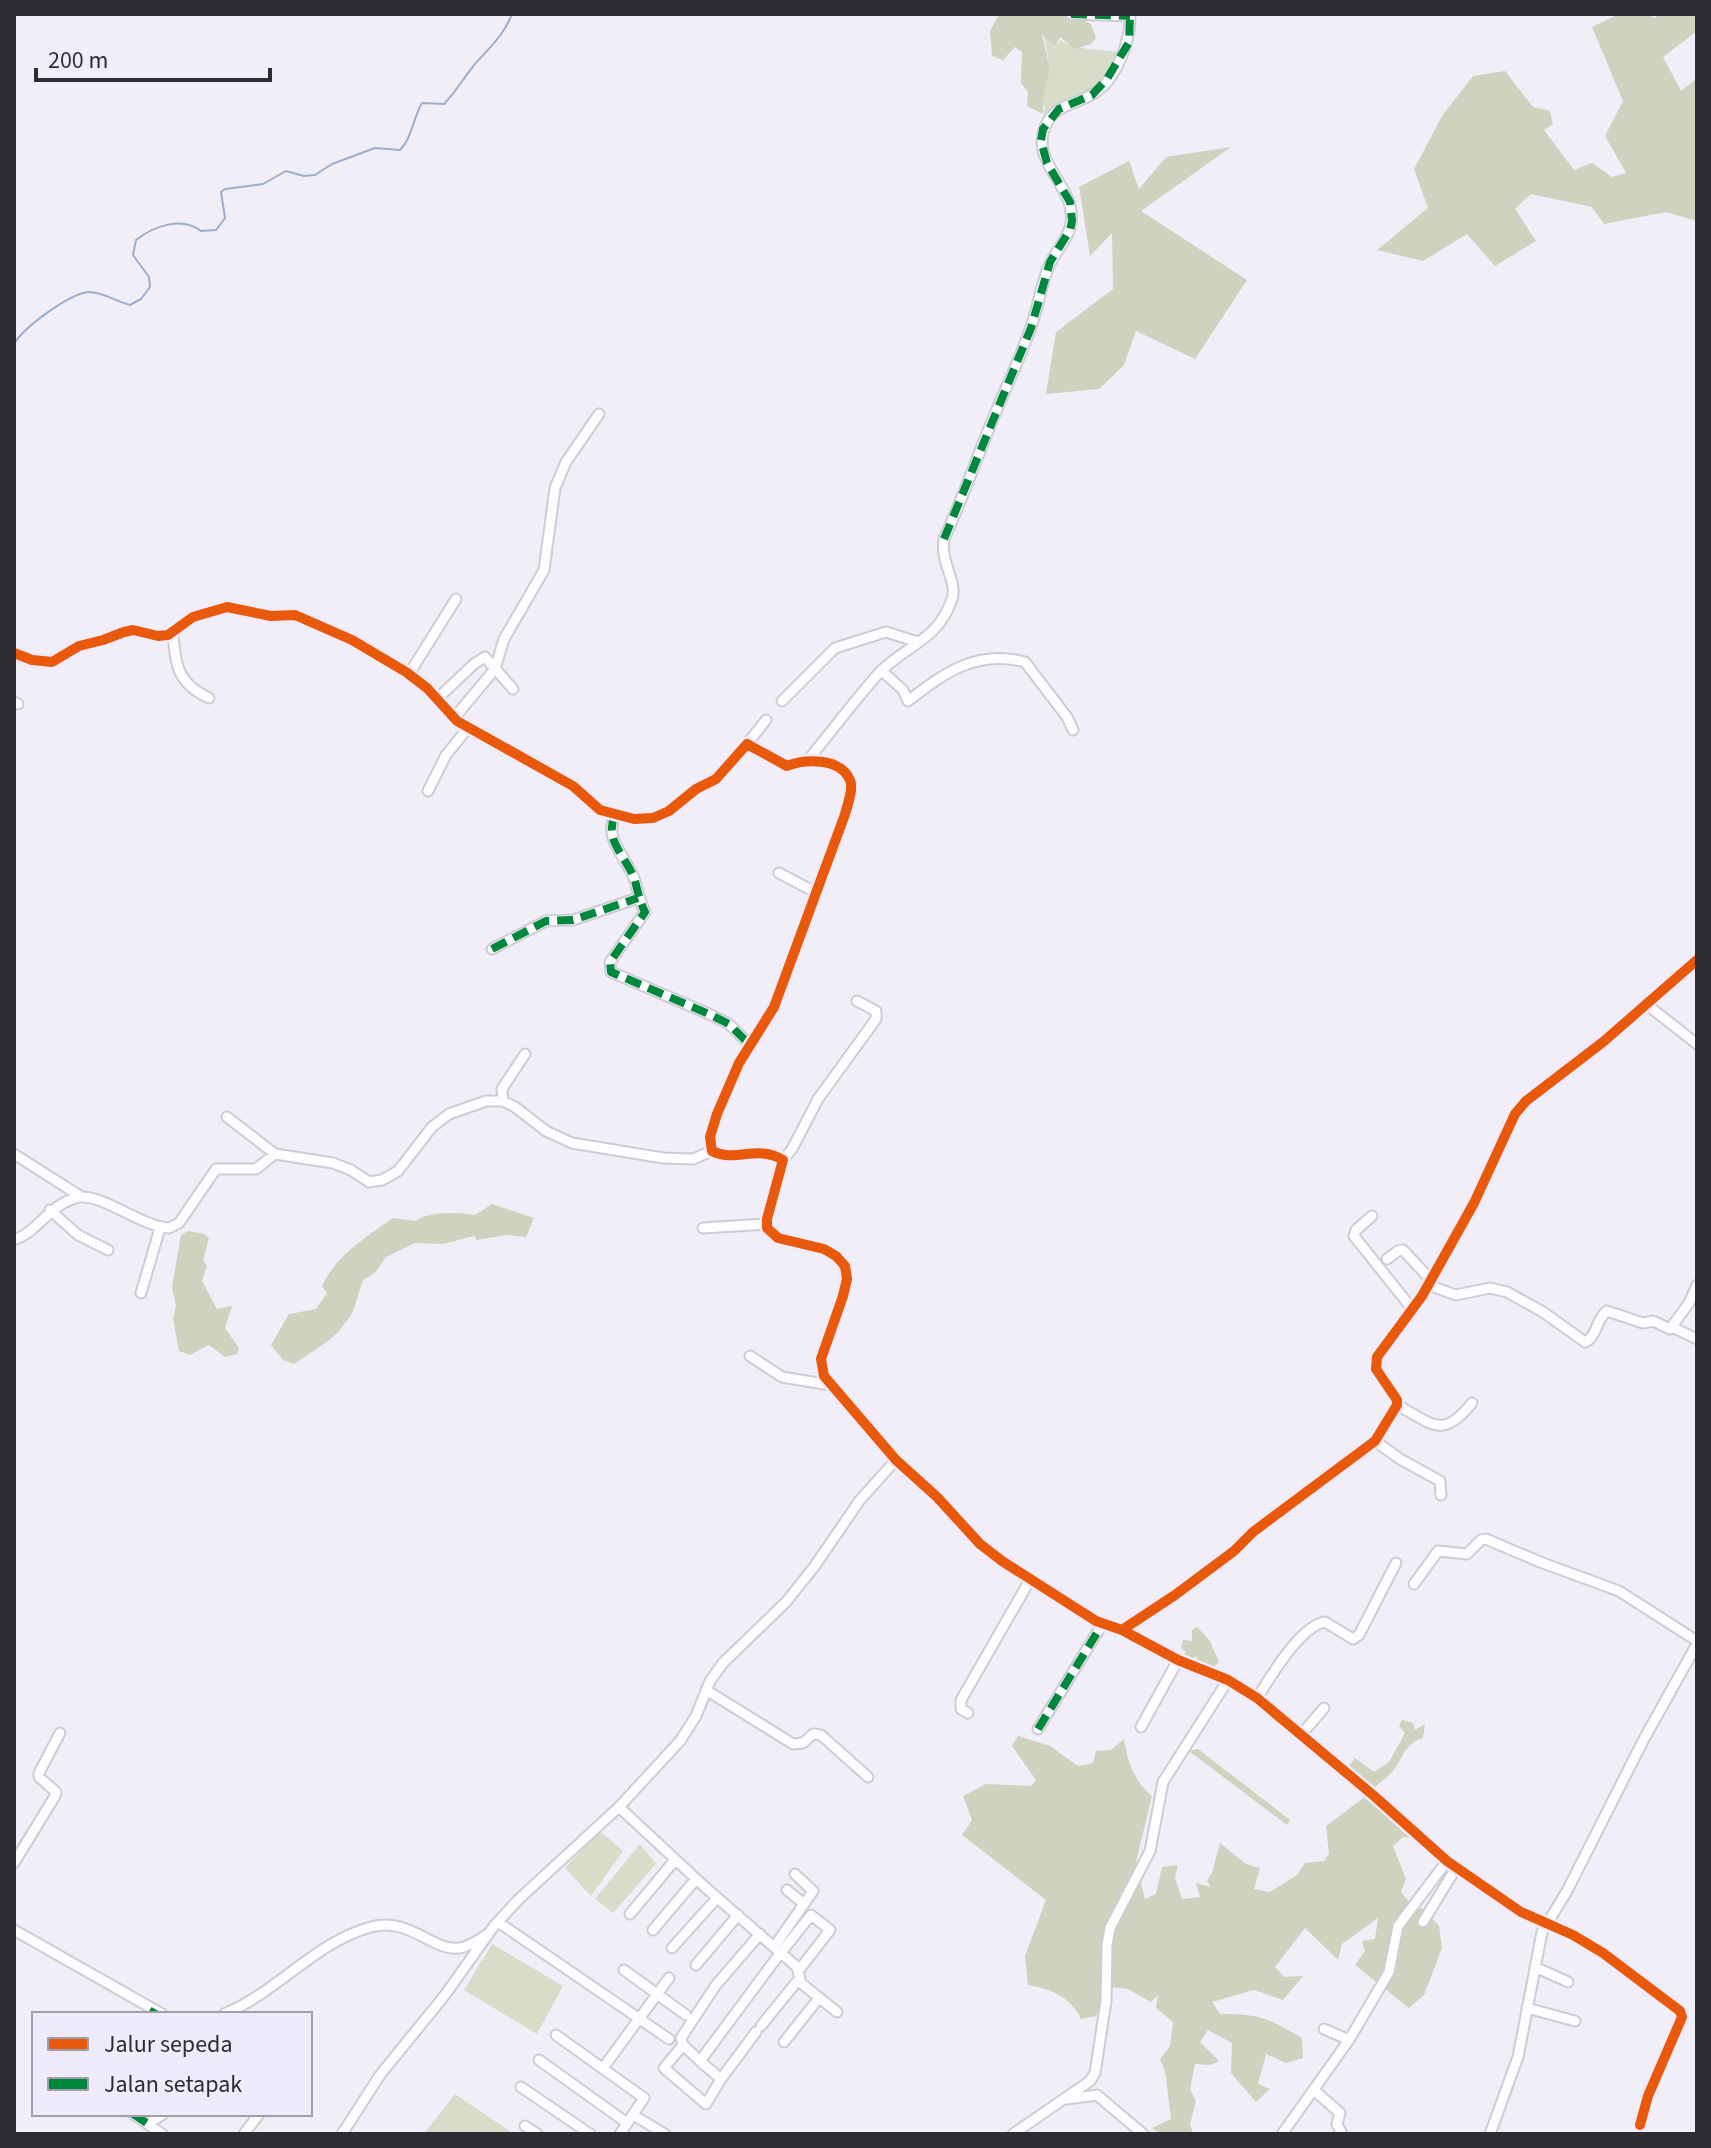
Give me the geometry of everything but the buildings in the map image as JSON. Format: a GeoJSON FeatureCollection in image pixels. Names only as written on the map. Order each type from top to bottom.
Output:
{"type":"FeatureCollection","features":[{"type":"Feature","properties":{"kind":"street"},"geometry":{"type":"LineString","coordinates":[[808,760],[882,671],[934,632],[953,597],[953,586],[943,557],[944,539],[1031,328],[1050,262],[1070,230],[1072,221],[1070,202],[1047,163],[1041,141],[1043,129],[1059,109],[1092,95],[1107,79],[1129,42],[1130,15],[1071,14]]}},
{"type":"Feature","properties":{"kind":"street"},"geometry":{"type":"LineString","coordinates":[[454,718],[495,669],[504,639],[544,570],[550,512],[560,475],[599,414]]}},
{"type":"Feature","properties":{"kind":"street"},"geometry":{"type":"LineString","coordinates":[[409,674],[456,599]]}},
{"type":"Feature","properties":{"kind":"street"},"geometry":{"type":"LineString","coordinates":[[14,653],[32,660],[52,662],[79,646],[124,632],[133,630],[158,636],[173,633],[193,617],[227,607],[271,616],[292,614],[352,640],[409,674],[468,728],[573,786],[600,810],[638,819],[666,813],[696,789],[716,779],[766,720]]}},
{"type":"Feature","properties":{"kind":"street"},"geometry":{"type":"LineString","coordinates":[[782,701],[835,648],[886,632],[918,642]]}},
{"type":"Feature","properties":{"kind":"street"},"geometry":{"type":"LineString","coordinates":[[173,633],[175,656],[184,682],[193,691],[209,698]]}},
{"type":"Feature","properties":{"kind":"street"},"geometry":{"type":"LineString","coordinates":[[437,699],[483,658],[488,658],[513,689]]}},
{"type":"Feature","properties":{"kind":"street"},"geometry":{"type":"LineString","coordinates":[[882,671],[903,690],[908,701],[954,668],[990,658],[1025,662],[1067,717],[1073,730]]}},
{"type":"Feature","properties":{"kind":"street"},"geometry":{"type":"LineString","coordinates":[[428,791],[446,755],[468,728]]}},
{"type":"Feature","properties":{"kind":"street"},"geometry":{"type":"LineString","coordinates":[[712,1151],[710,1137],[717,1114],[750,1045],[774,1007],[844,817],[851,783],[844,773],[830,765],[808,760],[786,766],[747,744]]}},
{"type":"Feature","properties":{"kind":"street"},"geometry":{"type":"LineString","coordinates":[[615,815],[611,825],[612,838],[634,878],[644,915],[610,962],[611,972],[729,1024],[750,1045]]}},
{"type":"Feature","properties":{"kind":"street"},"geometry":{"type":"LineString","coordinates":[[779,873],[815,892]]}},
{"type":"Feature","properties":{"kind":"street"},"geometry":{"type":"LineString","coordinates":[[492,949],[551,919],[573,920],[638,898]]}},
{"type":"Feature","properties":{"kind":"street"},"geometry":{"type":"LineString","coordinates":[[1122,1630],[1234,1551],[1253,1532],[1375,1441],[1397,1400],[1375,1363],[1413,1310],[1474,1203],[1515,1114],[1526,1101],[1592,1051],[1697,960]]}},
{"type":"Feature","properties":{"kind":"street"},"geometry":{"type":"LineString","coordinates":[[857,1001],[876,1011],[876,1019],[818,1099],[783,1160],[766,1224],[770,1233],[778,1238],[821,1247],[834,1254],[846,1269],[843,1296],[821,1359],[824,1376],[830,1385],[856,1410],[896,1460],[937,1497],[980,1544],[1096,1621],[1228,1680],[1257,1698],[1456,1868],[1545,1925],[1573,1935],[1603,1953],[1682,2014],[1648,2096],[1640,2125]]}},
{"type":"Feature","properties":{"kind":"street"},"geometry":{"type":"LineString","coordinates":[[1646,1004],[1697,1044]]}},
{"type":"Feature","properties":{"kind":"street"},"geometry":{"type":"LineString","coordinates":[[503,1101],[502,1089],[525,1054]]}},
{"type":"Feature","properties":{"kind":"street"},"geometry":{"type":"LineString","coordinates":[[227,1117],[275,1154],[333,1163],[373,1183],[398,1171],[432,1127],[449,1114],[486,1101],[503,1101],[526,1114],[546,1131],[572,1143],[663,1158],[693,1159],[712,1151],[721,1155],[765,1152],[783,1160]]}},
{"type":"Feature","properties":{"kind":"street"},"geometry":{"type":"LineString","coordinates":[[14,1154],[80,1196],[160,1228],[169,1228],[179,1223],[216,1169],[256,1169],[275,1154]]}},
{"type":"Feature","properties":{"kind":"street"},"geometry":{"type":"LineString","coordinates":[[14,1240],[27,1235],[50,1210],[80,1196]]}},
{"type":"Feature","properties":{"kind":"street"},"geometry":{"type":"LineString","coordinates":[[50,1210],[78,1235],[108,1250]]}},
{"type":"Feature","properties":{"kind":"street"},"geometry":{"type":"LineString","coordinates":[[1372,1216],[1356,1230],[1354,1236],[1413,1310]]}},
{"type":"Feature","properties":{"kind":"street"},"geometry":{"type":"LineString","coordinates":[[703,1228],[766,1224]]}},
{"type":"Feature","properties":{"kind":"street"},"geometry":{"type":"LineString","coordinates":[[141,1293],[160,1228]]}},
{"type":"Feature","properties":{"kind":"street"},"geometry":{"type":"LineString","coordinates":[[1387,1259],[1403,1250],[1429,1282],[1456,1295],[1490,1288],[1507,1292],[1543,1312],[1585,1342],[1592,1338],[1607,1311],[1643,1323],[1653,1321],[1697,1339]]}},
{"type":"Feature","properties":{"kind":"street"},"geometry":{"type":"LineString","coordinates":[[1672,1327],[1697,1285]]}},
{"type":"Feature","properties":{"kind":"street"},"geometry":{"type":"LineString","coordinates":[[750,1356],[782,1377],[830,1385]]}},
{"type":"Feature","properties":{"kind":"street"},"geometry":{"type":"LineString","coordinates":[[1397,1405],[1432,1423],[1446,1425],[1459,1418],[1472,1403]]}},
{"type":"Feature","properties":{"kind":"street"},"geometry":{"type":"LineString","coordinates":[[1375,1441],[1440,1481],[1441,1495]]}},
{"type":"Feature","properties":{"kind":"street"},"geometry":{"type":"LineString","coordinates":[[342,2134],[380,2075],[445,1995],[498,1922],[619,1807],[680,1741],[725,1660],[786,1602],[860,1500],[896,1460]]}},
{"type":"Feature","properties":{"kind":"street"},"geometry":{"type":"LineString","coordinates":[[1414,1584],[1438,1551],[1467,1554],[1481,1540],[1491,1540],[1619,1591],[1697,1642],[1567,1891],[1545,1925],[1516,2064],[1490,2134]]}},
{"type":"Feature","properties":{"kind":"street"},"geometry":{"type":"LineString","coordinates":[[1257,1698],[1286,1655],[1316,1624],[1325,1622],[1348,1638],[1356,1638],[1396,1563]]}},
{"type":"Feature","properties":{"kind":"street"},"geometry":{"type":"LineString","coordinates":[[968,1713],[961,1709],[961,1700],[1030,1580]]}},
{"type":"Feature","properties":{"kind":"street"},"geometry":{"type":"LineString","coordinates":[[1038,1729],[1103,1623]]}},
{"type":"Feature","properties":{"kind":"street"},"geometry":{"type":"LineString","coordinates":[[1141,1727],[1178,1660]]}},
{"type":"Feature","properties":{"kind":"street"},"geometry":{"type":"LineString","coordinates":[[1013,2134],[1090,2081],[1095,2073],[1103,2028],[1110,1928],[1150,1851],[1163,1782],[1228,1680]]}},
{"type":"Feature","properties":{"kind":"street"},"geometry":{"type":"LineString","coordinates":[[706,1690],[793,1744],[803,1743],[813,1734],[821,1735],[868,1777]]}},
{"type":"Feature","properties":{"kind":"street"},"geometry":{"type":"LineString","coordinates":[[1301,1735],[1324,1708]]}},
{"type":"Feature","properties":{"kind":"street"},"geometry":{"type":"LineString","coordinates":[[14,1863],[55,1796],[56,1792],[39,1777],[39,1773],[60,1733]]}},
{"type":"Feature","properties":{"kind":"street"},"geometry":{"type":"LineString","coordinates":[[619,1807],[717,1898],[779,1949],[819,1998],[837,2012]]}},
{"type":"Feature","properties":{"kind":"street"},"geometry":{"type":"LineString","coordinates":[[630,1914],[675,1860]]}},
{"type":"Feature","properties":{"kind":"street"},"geometry":{"type":"LineString","coordinates":[[1282,2134],[1349,2040],[1389,1972],[1398,1926],[1447,1861]]}},
{"type":"Feature","properties":{"kind":"street"},"geometry":{"type":"LineString","coordinates":[[1423,1922],[1456,1868]]}},
{"type":"Feature","properties":{"kind":"street"},"geometry":{"type":"LineString","coordinates":[[700,2061],[779,1949],[813,1891],[795,1874]]}},
{"type":"Feature","properties":{"kind":"street"},"geometry":{"type":"LineString","coordinates":[[653,1930],[696,1879]]}},
{"type":"Feature","properties":{"kind":"street"},"geometry":{"type":"LineString","coordinates":[[787,1890],[804,1904]]}},
{"type":"Feature","properties":{"kind":"street"},"geometry":{"type":"LineString","coordinates":[[672,1948],[717,1898]]}},
{"type":"Feature","properties":{"kind":"street"},"geometry":{"type":"LineString","coordinates":[[696,1965],[738,1915]]}},
{"type":"Feature","properties":{"kind":"street"},"geometry":{"type":"LineString","coordinates":[[683,2045],[664,2068],[706,2104],[830,1930],[811,1915],[779,1949]]}},
{"type":"Feature","properties":{"kind":"street"},"geometry":{"type":"LineString","coordinates":[[498,1922],[669,2039]]}},
{"type":"Feature","properties":{"kind":"street"},"geometry":{"type":"LineString","coordinates":[[228,2012],[278,1985],[323,1949],[350,1934],[374,1926],[397,1925],[451,1948],[468,1946],[489,1933]]}},
{"type":"Feature","properties":{"kind":"street"},"geometry":{"type":"LineString","coordinates":[[14,1930],[156,2012]]}},
{"type":"Feature","properties":{"kind":"street"},"geometry":{"type":"LineString","coordinates":[[721,2079],[683,2045],[681,2038],[716,1985],[760,1934]]}},
{"type":"Feature","properties":{"kind":"street"},"geometry":{"type":"LineString","coordinates":[[1535,1967],[1568,1982]]}},
{"type":"Feature","properties":{"kind":"street"},"geometry":{"type":"LineString","coordinates":[[624,1970],[686,2015]]}},
{"type":"Feature","properties":{"kind":"street"},"geometry":{"type":"LineString","coordinates":[[603,2068],[669,1978]]}},
{"type":"Feature","properties":{"kind":"street"},"geometry":{"type":"LineString","coordinates":[[784,2042],[819,1998]]}},
{"type":"Feature","properties":{"kind":"street"},"geometry":{"type":"LineString","coordinates":[[1527,2008],[1575,2021]]}},
{"type":"Feature","properties":{"kind":"street"},"geometry":{"type":"LineString","coordinates":[[1324,2029],[1349,2040]]}},
{"type":"Feature","properties":{"kind":"street"},"geometry":{"type":"LineString","coordinates":[[556,2035],[644,2098],[620,2134]]}},
{"type":"Feature","properties":{"kind":"street"},"geometry":{"type":"LineString","coordinates":[[539,2060],[630,2119],[665,2134]]}},
{"type":"Feature","properties":{"kind":"street"},"geometry":{"type":"LineString","coordinates":[[521,2087],[590,2134]]}},
{"type":"Feature","properties":{"kind":"street"},"geometry":{"type":"LineString","coordinates":[[1315,2091],[1340,2113],[1337,2124],[1342,2134]]}},
{"type":"Feature","properties":{"kind":"street"},"geometry":{"type":"LineString","coordinates":[[1063,2099],[1097,2095],[1143,2134]]}},
{"type":"Feature","properties":{"kind":"street"},"geometry":{"type":"LineString","coordinates":[[136,2116],[162,2134]]}},
{"type":"Feature","properties":{"kind":"street"},"geometry":{"type":"LineString","coordinates":[[148,2124],[160,2116]]}},
{"type":"Feature","properties":{"kind":"street"},"geometry":{"type":"LineString","coordinates":[[244,2134],[258,2116]]}},
{"type":"Feature","properties":{"kind":"street"},"geometry":{"type":"LineString","coordinates":[[525,2126],[537,2134]]}},
{"type":"Feature","properties":{"kind":"green space"},"geometry":{"type":"Polygon","coordinates":[[[999,14],[1070,14],[1091,24],[1096,38],[1091,44],[1075,49],[1060,37],[1055,46],[1042,35],[1050,69],[1043,97],[1043,114],[1027,106],[1028,92],[1021,83],[1022,52],[1015,47],[1003,60],[992,56],[990,31],[999,14]]]}},
{"type":"Feature","properties":{"kind":"green space"},"geometry":{"type":"Polygon","coordinates":[[[1619,14],[1648,14],[1654,18],[1661,14],[1697,14],[1697,31],[1663,57],[1681,91],[1697,78],[1697,221],[1666,212],[1604,224],[1592,207],[1531,194],[1515,209],[1536,241],[1495,266],[1467,234],[1423,261],[1377,250],[1428,208],[1414,169],[1442,116],[1473,76],[1505,71],[1533,107],[1550,111],[1553,124],[1544,130],[1574,170],[1592,163],[1612,177],[1626,173],[1605,136],[1623,101],[1592,27],[1619,14]]]}},
{"type":"Feature","properties":{"kind":"green space"},"geometry":{"type":"Polygon","coordinates":[[[1044,36],[1055,46],[1060,40],[1081,48],[1119,52],[1095,90],[1041,125],[1045,107],[1041,101],[1050,69],[1044,36]]]}},
{"type":"Feature","properties":{"kind":"green space"},"geometry":{"type":"Polygon","coordinates":[[[1231,147],[1141,211],[1247,280],[1195,359],[1136,331],[1124,365],[1099,389],[1046,394],[1056,332],[1113,289],[1112,233],[1090,256],[1079,187],[1129,161],[1139,189],[1166,157],[1231,147]]]}},
{"type":"Feature","properties":{"kind":"green space"},"geometry":{"type":"Polygon","coordinates":[[[492,1204],[534,1218],[526,1237],[507,1235],[477,1240],[474,1236],[443,1244],[415,1243],[386,1257],[375,1273],[363,1280],[352,1314],[328,1341],[294,1364],[283,1360],[271,1345],[289,1314],[316,1309],[327,1293],[322,1286],[335,1265],[362,1240],[393,1218],[416,1221],[436,1214],[475,1215],[492,1204]]]}},
{"type":"Feature","properties":{"kind":"green space"},"geometry":{"type":"Polygon","coordinates":[[[188,1231],[209,1238],[203,1260],[207,1266],[202,1281],[217,1309],[232,1306],[225,1328],[239,1348],[237,1354],[225,1357],[209,1345],[190,1355],[179,1351],[172,1287],[181,1235],[188,1231]]]}},
{"type":"Feature","properties":{"kind":"green space"},"geometry":{"type":"Polygon","coordinates":[[[1197,1627],[1210,1641],[1219,1662],[1213,1668],[1199,1662],[1196,1656],[1190,1662],[1181,1657],[1186,1652],[1181,1648],[1183,1640],[1192,1641],[1192,1630],[1197,1627]]]}},
{"type":"Feature","properties":{"kind":"green space"},"geometry":{"type":"Polygon","coordinates":[[[1402,1720],[1413,1723],[1415,1730],[1425,1724],[1423,1738],[1408,1748],[1392,1772],[1372,1790],[1347,1768],[1355,1758],[1374,1772],[1389,1762],[1405,1733],[1399,1726],[1402,1720]]]}},
{"type":"Feature","properties":{"kind":"green space"},"geometry":{"type":"Polygon","coordinates":[[[1018,1736],[1050,1746],[1078,1766],[1093,1763],[1096,1751],[1111,1750],[1124,1739],[1132,1770],[1152,1796],[1136,1862],[1145,1899],[1156,1894],[1162,1867],[1178,1865],[1175,1878],[1182,1899],[1200,1897],[1196,1883],[1210,1887],[1207,1880],[1220,1843],[1246,1864],[1260,1868],[1254,1889],[1270,1892],[1297,1875],[1305,1863],[1324,1861],[1329,1854],[1326,1826],[1366,1796],[1413,1838],[1403,1837],[1393,1846],[1406,1879],[1401,1892],[1415,1910],[1422,1908],[1439,1926],[1442,1948],[1424,1995],[1409,2008],[1355,1965],[1365,1951],[1362,1941],[1375,1939],[1378,1918],[1342,1944],[1338,1960],[1305,1928],[1275,1967],[1284,1977],[1303,1976],[1283,2000],[1254,1990],[1212,2002],[1220,2014],[1263,2018],[1302,2038],[1303,2058],[1286,2063],[1266,2054],[1258,2084],[1270,2089],[1256,2102],[1231,2073],[1232,2043],[1208,2030],[1200,2042],[1219,2061],[1210,2065],[1195,2064],[1190,2089],[1196,2101],[1190,2124],[1193,2134],[1161,2134],[1152,2128],[1171,2119],[1165,2071],[1160,2059],[1170,2046],[1173,2022],[1156,2008],[1158,1995],[1151,2002],[1128,1989],[1113,1987],[1096,2016],[1081,2019],[1072,2005],[1059,1995],[1028,1985],[1025,1956],[1046,1900],[962,1835],[972,1820],[963,1796],[986,1784],[1031,1786],[1036,1780],[1012,1746],[1018,1736]]]}},
{"type":"Feature","properties":{"kind":"green space"},"geometry":{"type":"Polygon","coordinates":[[[1198,1749],[1290,1820],[1287,1825],[1189,1751],[1198,1749]]]}},
{"type":"Feature","properties":{"kind":"green space"},"geometry":{"type":"Polygon","coordinates":[[[600,1831],[623,1851],[591,1896],[565,1868],[600,1831]]]}},
{"type":"Feature","properties":{"kind":"green space"},"geometry":{"type":"Polygon","coordinates":[[[640,1844],[656,1864],[613,1913],[595,1899],[640,1844]]]}},
{"type":"Feature","properties":{"kind":"green space"},"geometry":{"type":"Polygon","coordinates":[[[492,1944],[563,1986],[537,2034],[464,1990],[492,1944]]]}},
{"type":"Feature","properties":{"kind":"green space"},"geometry":{"type":"Polygon","coordinates":[[[455,2094],[511,2132],[510,2134],[424,2134],[455,2094]]]}},
{"type":"Feature","properties":{"kind":"waterway"},"geometry":{"type":"LineString","coordinates":[[14,344],[48,312],[81,294],[99,294],[130,305],[141,299],[150,287],[149,277],[133,255],[136,240],[168,225],[185,224],[201,231],[216,230],[225,218],[221,192],[225,189],[263,184],[286,171],[304,176],[315,175],[332,164],[375,148],[400,150],[422,103],[444,104],[501,35],[512,14]]}},
{"type":"Feature","properties":{"kind":"marked path"},"geometry":{"type":"LineString","coordinates":[[1071,14],[1130,16]]}},
{"type":"Feature","properties":{"kind":"marked path"},"geometry":{"type":"LineString","coordinates":[[944,539],[1031,328],[1050,262],[1070,230],[1070,202],[1047,163],[1041,141],[1043,129],[1059,109],[1092,95],[1107,79],[1129,42],[1130,14]]}},
{"type":"Feature","properties":{"kind":"marked path"},"geometry":{"type":"LineString","coordinates":[[615,815],[612,824],[614,841],[632,873],[645,912],[610,962],[611,972],[729,1024],[750,1045]]}},
{"type":"Feature","properties":{"kind":"marked path"},"geometry":{"type":"LineString","coordinates":[[492,949],[546,921],[573,920],[638,898]]}},
{"type":"Feature","properties":{"kind":"marked path"},"geometry":{"type":"LineString","coordinates":[[1038,1729],[1103,1623]]}},
{"type":"Feature","properties":{"kind":"marked path"},"geometry":{"type":"LineString","coordinates":[[136,2116],[148,2124]]}},
{"type":"Feature","properties":{"kind":"cycle path"},"geometry":{"type":"LineString","coordinates":[[14,653],[32,660],[52,662],[79,646],[124,632],[133,630],[158,636],[168,635],[193,617],[227,607],[271,616],[295,615],[352,640],[406,672],[427,688],[457,721],[573,786],[600,810],[634,819],[653,818],[669,811],[696,789],[716,779],[747,744],[787,766],[821,762],[838,767],[845,773],[851,784],[847,808],[774,1007],[739,1063],[710,1137],[712,1151],[721,1154],[755,1153],[783,1160],[767,1228],[778,1238],[824,1249],[845,1266],[847,1279],[843,1296],[821,1359],[824,1376],[896,1460],[937,1497],[980,1544],[1002,1561],[1096,1621],[1228,1680],[1257,1698],[1447,1861],[1521,1912],[1573,1935],[1603,1953],[1680,2011],[1682,2017],[1648,2096],[1640,2125]]}},
{"type":"Feature","properties":{"kind":"cycle path"},"geometry":{"type":"LineString","coordinates":[[1122,1630],[1234,1551],[1253,1532],[1375,1441],[1397,1405],[1397,1400],[1376,1369],[1377,1357],[1422,1296],[1474,1203],[1515,1114],[1526,1101],[1603,1042],[1697,960]]}}]}
